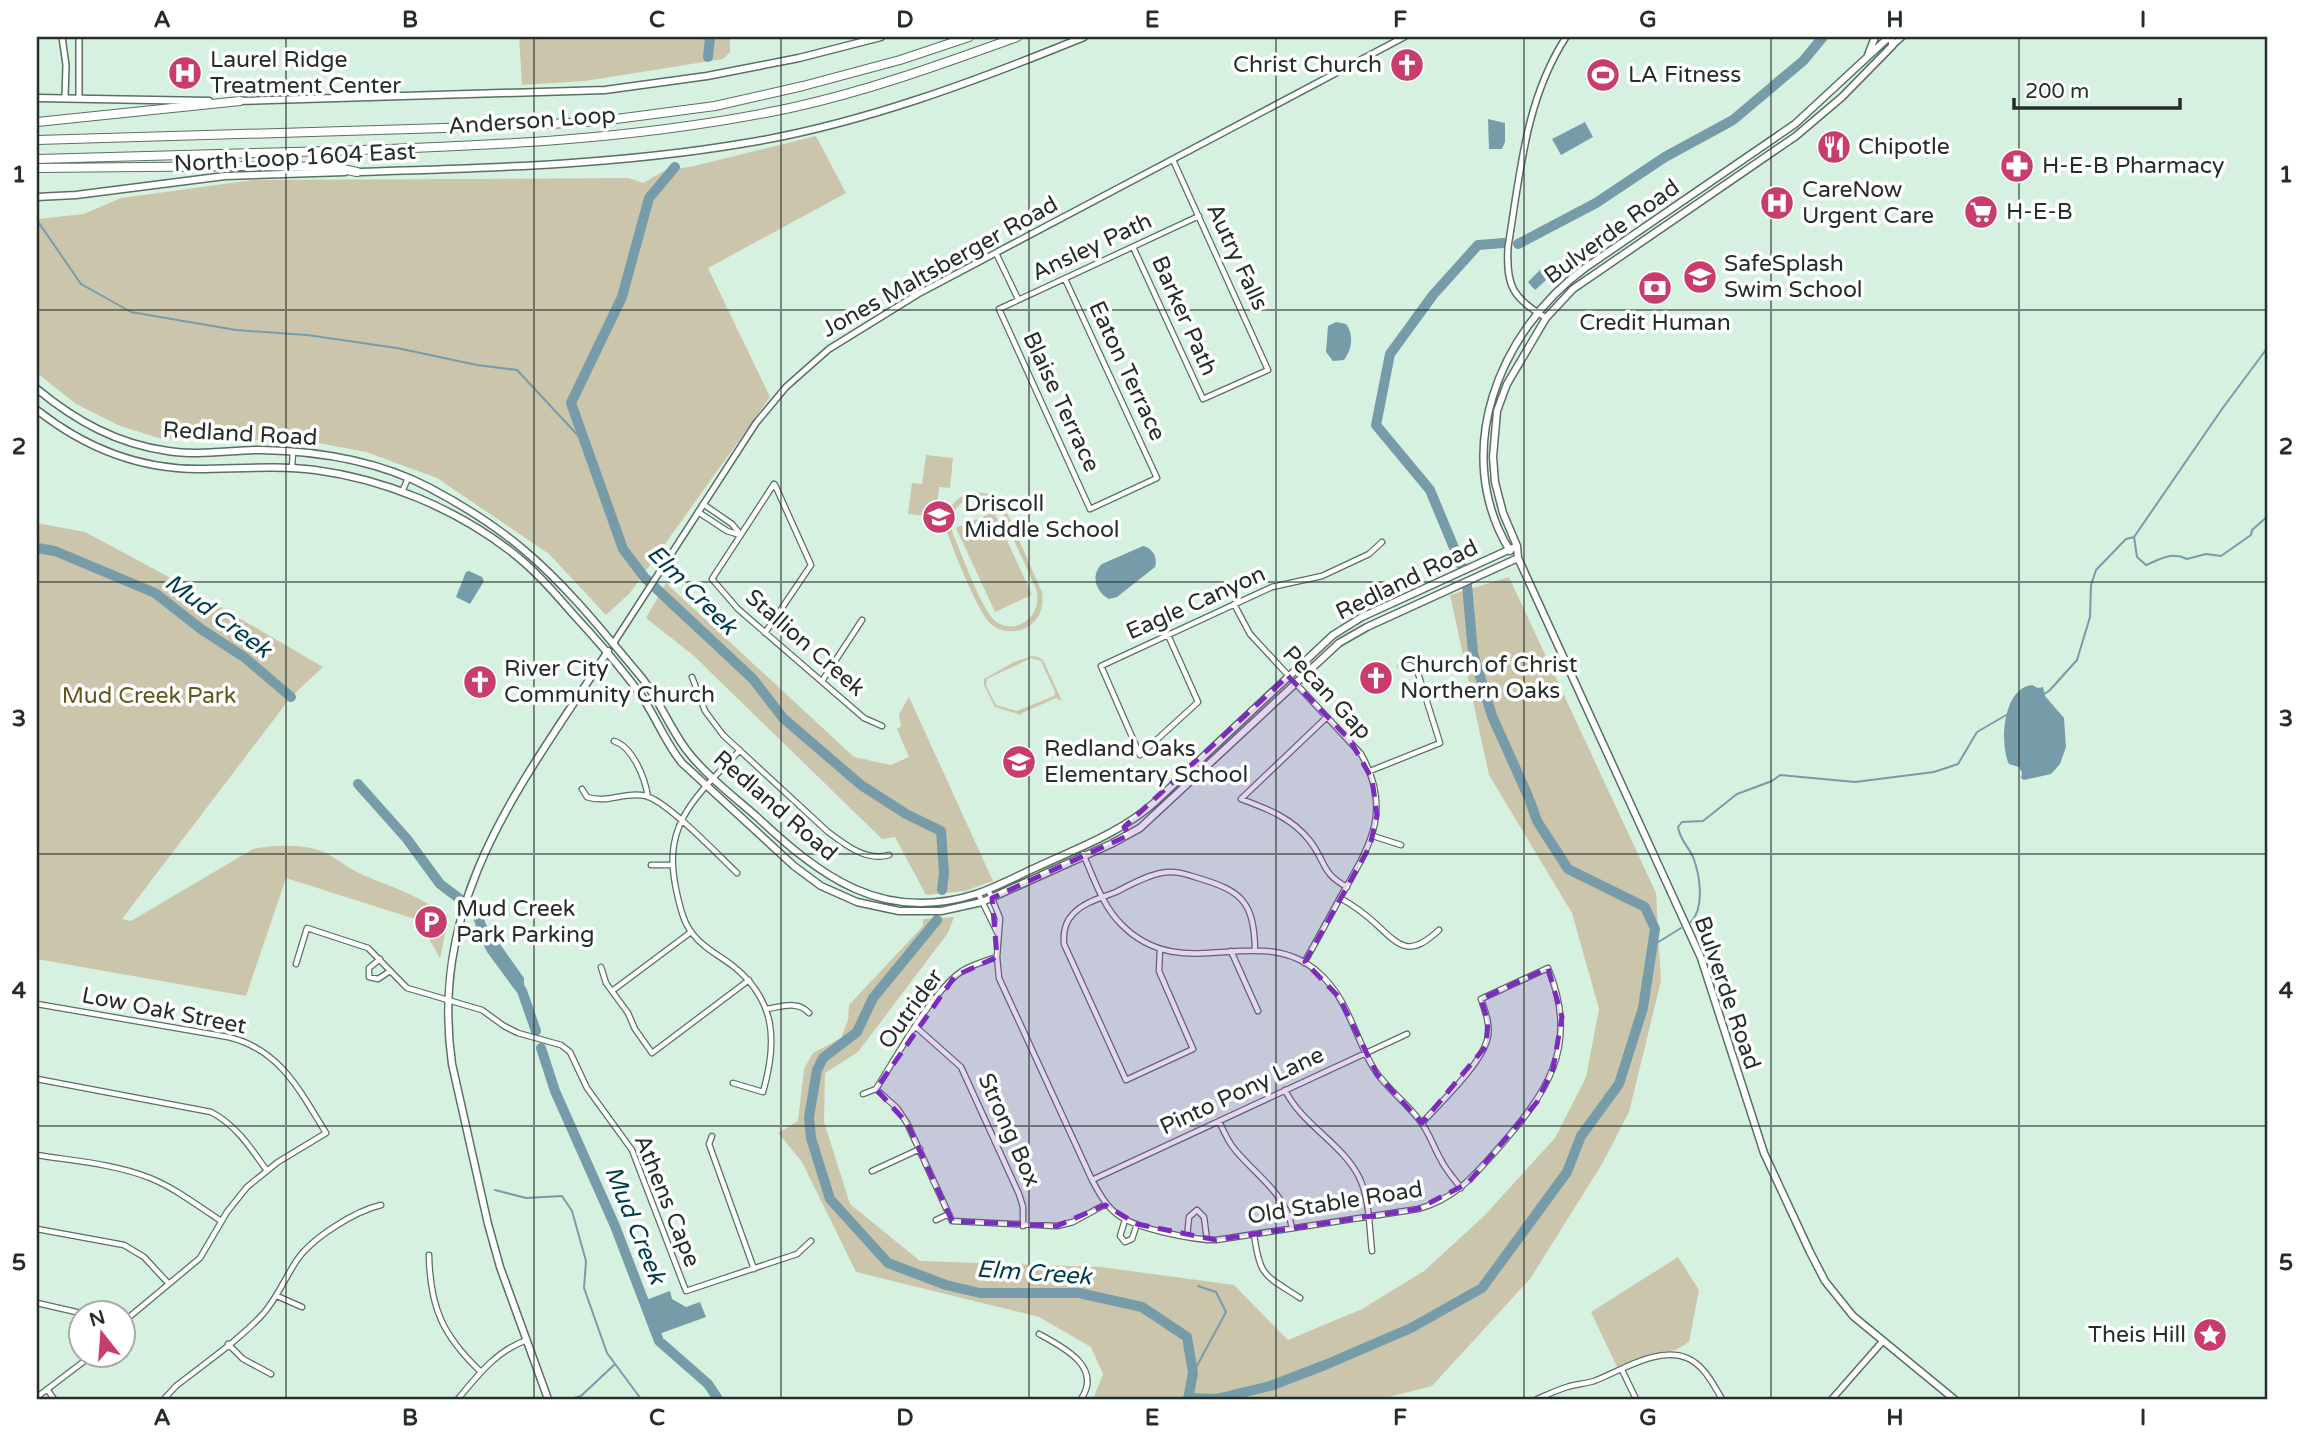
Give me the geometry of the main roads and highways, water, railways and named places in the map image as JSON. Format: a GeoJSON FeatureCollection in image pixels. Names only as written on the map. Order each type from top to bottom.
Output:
{"type":"FeatureCollection","features":[{"type":"Feature","properties":{"kind":"highway","name":"Anderson Loop"},"geometry":{"type":"LineString","coordinates":[[37,140],[501,127],[601,121],[715,106],[803,86],[900,60],[969,37]]}},
{"type":"Feature","properties":{"kind":"highway","name":"Anderson Loop"},"geometry":{"type":"LineString","coordinates":[[37,159],[498,146],[586,139],[702,124],[791,108],[878,86],[1017,37]]}},
{"type":"Feature","properties":{"kind":"highway"},"geometry":{"type":"LineString","coordinates":[[37,122],[240,101]]}},
{"type":"Feature","properties":{"kind":"highway"},"geometry":{"type":"LineString","coordinates":[[37,169],[250,166],[333,167],[357,172]]}},
{"type":"Feature","properties":{"kind":"main road"},"geometry":{"type":"LineString","coordinates":[[37,98],[240,101],[605,90],[707,76],[799,58],[881,37]]}},
{"type":"Feature","properties":{"kind":"main road","name":"North Loop 1604 East"},"geometry":{"type":"LineString","coordinates":[[37,197],[225,176],[551,166],[630,160],[748,143],[831,125],[947,90],[1084,37]]}},
{"type":"Feature","properties":{"kind":"main road"},"geometry":{"type":"LineString","coordinates":[[1866,58],[1875,37]]}},
{"type":"Feature","properties":{"kind":"main road","name":"Bulverde Road"},"geometry":{"type":"LineString","coordinates":[[1518,558],[1509,550],[1488,499],[1482,448],[1485,418],[1493,393],[1507,361],[1537,312],[1564,283],[1795,124],[1887,38],[1892,47],[1842,97],[1797,136],[1573,289],[1546,318],[1507,384],[1497,411],[1493,457],[1495,482],[1503,513],[1517,546],[1518,558],[1701,958],[1757,1135],[1802,1236],[1834,1294],[1853,1316],[1954,1399]]}},
{"type":"Feature","properties":{"kind":"main road"},"geometry":{"type":"LineString","coordinates":[[1673,208],[1679,216]]}},
{"type":"Feature","properties":{"kind":"main road","name":"Redland Road"},"geometry":{"type":"LineString","coordinates":[[37,389],[75,418],[121,440],[166,451],[207,453],[250,450],[341,458],[408,478],[455,502],[515,543],[561,585],[654,695],[691,756],[794,852],[814,868],[860,891],[882,898],[918,902],[978,893],[1124,827],[1154,803],[1333,635],[1351,623],[1517,546]]}},
{"type":"Feature","properties":{"kind":"main road"},"geometry":{"type":"LineString","coordinates":[[37,409],[47,398]]}},
{"type":"Feature","properties":{"kind":"main road","name":"Redland Road"},"geometry":{"type":"LineString","coordinates":[[37,409],[76,438],[121,457],[162,467],[292,468],[343,475],[402,492],[471,525],[511,551],[540,577],[607,652],[646,702],[671,750],[682,764],[821,886],[856,902],[899,911],[957,909],[982,902],[1129,835],[1161,811],[1339,643],[1356,632],[1518,558]]}},
{"type":"Feature","properties":{"kind":"main road"},"geometry":{"type":"LineString","coordinates":[[162,467],[166,451]]}},
{"type":"Feature","properties":{"kind":"main road","name":"Jones Maltsberger Road"},"geometry":{"type":"LineString","coordinates":[[548,1399],[500,1267],[488,1224],[456,1089],[449,1045],[449,998],[459,925],[474,877],[498,823],[613,644]]}},
{"type":"Feature","properties":{"kind":"water"},"geometry":{"type":"Polygon","coordinates":[[[1488,119],[1505,123],[1505,142],[1502,149],[1489,149],[1488,119]]]}},
{"type":"Feature","properties":{"kind":"water"},"geometry":{"type":"Polygon","coordinates":[[[1585,122],[1593,137],[1561,155],[1552,139],[1585,122]]]}},
{"type":"Feature","properties":{"kind":"water"},"geometry":{"type":"Polygon","coordinates":[[[1546,264],[1554,273],[1535,290],[1528,282],[1546,264]]]}},
{"type":"Feature","properties":{"kind":"water"},"geometry":{"type":"Polygon","coordinates":[[[1336,322],[1346,324],[1351,342],[1344,360],[1333,361],[1326,352],[1328,326],[1336,322]]]}},
{"type":"Feature","properties":{"kind":"water"},"geometry":{"type":"Polygon","coordinates":[[[1143,546],[1154,554],[1155,567],[1117,597],[1109,599],[1104,596],[1096,583],[1098,568],[1143,546]]]}},
{"type":"Feature","properties":{"kind":"water"},"geometry":{"type":"Polygon","coordinates":[[[466,572],[482,577],[484,581],[470,604],[456,597],[466,572]]]}},
{"type":"Feature","properties":{"kind":"water"},"geometry":{"type":"Polygon","coordinates":[[[2032,685],[2043,687],[2045,696],[2064,718],[2066,747],[2060,764],[2051,774],[2024,780],[2019,767],[2009,764],[2004,731],[2009,706],[2015,696],[2022,688],[2032,685]]]}},
{"type":"Feature","properties":{"kind":"water"},"geometry":{"type":"Polygon","coordinates":[[[482,919],[524,978],[524,989],[520,992],[515,990],[487,952],[475,927],[482,919]]]}},
{"type":"Feature","properties":{"kind":"water"},"geometry":{"type":"Polygon","coordinates":[[[670,1291],[672,1299],[686,1307],[700,1302],[706,1317],[659,1334],[646,1300],[670,1291]]]}},
{"type":"Feature","properties":{"kind":"waterway","name":"Elm Creek"},"geometry":{"type":"LineString","coordinates":[[708,57],[710,37]]}},
{"type":"Feature","properties":{"kind":"waterway"},"geometry":{"type":"LineString","coordinates":[[1518,244],[1596,203],[1665,157],[1733,120],[1803,61],[1823,37]]}},
{"type":"Feature","properties":{"kind":"waterway","name":"Elm Creek"},"geometry":{"type":"LineString","coordinates":[[675,167],[649,198],[622,297],[571,403],[623,549],[645,578],[753,679],[783,718],[861,785],[906,814],[941,831],[944,873],[942,890]]}},
{"type":"Feature","properties":{"kind":"waterway"},"geometry":{"type":"LineString","coordinates":[[39,223],[81,284],[131,312],[236,330],[307,335],[397,348],[477,365],[517,370],[585,443]]}},
{"type":"Feature","properties":{"kind":"waterway"},"geometry":{"type":"LineString","coordinates":[[1462,567],[1430,490],[1376,425],[1390,354],[1433,295],[1478,245],[1504,243]]}},
{"type":"Feature","properties":{"kind":"waterway"},"geometry":{"type":"LineString","coordinates":[[2134,537],[2268,347]]}},
{"type":"Feature","properties":{"kind":"waterway"},"geometry":{"type":"LineString","coordinates":[[2044,694],[2077,660],[2090,617],[2091,585],[2096,570],[2126,539],[2134,537],[2137,557],[2146,565],[2171,556],[2187,559],[2206,554],[2221,556],[2251,535],[2252,530],[2268,516]]}},
{"type":"Feature","properties":{"kind":"waterway","name":"Mud Creek"},"geometry":{"type":"LineString","coordinates":[[37,548],[55,551],[155,593],[201,629],[244,657],[291,697]]}},
{"type":"Feature","properties":{"kind":"waterway"},"geometry":{"type":"LineString","coordinates":[[1467,585],[1473,653],[1492,716],[1528,796]]}},
{"type":"Feature","properties":{"kind":"waterway"},"geometry":{"type":"LineString","coordinates":[[1691,922],[1700,900],[1699,882],[1693,857],[1679,832],[1678,827],[1682,822],[1703,821],[1737,794],[1772,781],[1780,775],[1855,782],[1934,772],[1958,764],[1977,732],[2008,714]]}},
{"type":"Feature","properties":{"kind":"waterway","name":"Mud Creek"},"geometry":{"type":"LineString","coordinates":[[358,784],[407,839],[440,884],[476,911],[483,931]]}},
{"type":"Feature","properties":{"kind":"waterway"},"geometry":{"type":"LineString","coordinates":[[1189,1398],[1216,1399],[1270,1386],[1411,1328],[1482,1288],[1567,1172],[1581,1136],[1619,1084],[1643,1008],[1655,929],[1645,907],[1568,869],[1537,821],[1530,801]]}},
{"type":"Feature","properties":{"kind":"waterway","name":"Elm Creek"},"geometry":{"type":"LineString","coordinates":[[937,920],[873,998],[857,1032],[823,1058],[817,1070],[809,1117],[811,1138],[830,1199],[888,1263],[946,1285],[980,1293],[1079,1293],[1142,1307],[1187,1337],[1193,1373],[1188,1399]]}},
{"type":"Feature","properties":{"kind":"waterway"},"geometry":{"type":"LineString","coordinates":[[1652,946],[1681,928]]}},
{"type":"Feature","properties":{"kind":"waterway","name":"Mud Creek"},"geometry":{"type":"LineString","coordinates":[[516,982],[522,991],[536,1031]]}},
{"type":"Feature","properties":{"kind":"waterway","name":"Mud Creek"},"geometry":{"type":"LineString","coordinates":[[541,1048],[555,1091],[615,1226],[659,1341],[708,1384],[718,1399]]}},
{"type":"Feature","properties":{"kind":"waterway"},"geometry":{"type":"LineString","coordinates":[[495,1190],[526,1198],[562,1196],[572,1211],[586,1261],[584,1288],[607,1353],[641,1399]]}},
{"type":"Feature","properties":{"kind":"waterway"},"geometry":{"type":"LineString","coordinates":[[1193,1373],[1226,1312],[1216,1292],[1198,1286]]}},
{"type":"Feature","properties":{"kind":"waterway"},"geometry":{"type":"LineString","coordinates":[[570,1399],[581,1396],[615,1364]]}},
{"type":"Feature","properties":{"kind":"place","name":"Christ Church"},"geometry":{"type":"Point","coordinates":[1407,65]}},
{"type":"Feature","properties":{"kind":"place","name":"Laurel Ridge Treatment Center"},"geometry":{"type":"Point","coordinates":[185,73]}},
{"type":"Feature","properties":{"kind":"place","name":"LA Fitness"},"geometry":{"type":"Point","coordinates":[1603,75]}},
{"type":"Feature","properties":{"kind":"place","name":"Chipotle"},"geometry":{"type":"Point","coordinates":[1834,147]}},
{"type":"Feature","properties":{"kind":"place","name":"H-E-B Pharmacy"},"geometry":{"type":"Point","coordinates":[2017,166]}},
{"type":"Feature","properties":{"kind":"place","name":"CareNow Urgent Care"},"geometry":{"type":"Point","coordinates":[1777,203]}},
{"type":"Feature","properties":{"kind":"place","name":"H-E-B"},"geometry":{"type":"Point","coordinates":[1981,212]}},
{"type":"Feature","properties":{"kind":"place","name":"SafeSplash Swim School"},"geometry":{"type":"Point","coordinates":[1700,277]}},
{"type":"Feature","properties":{"kind":"place","name":"Credit Human"},"geometry":{"type":"Point","coordinates":[1655,288]}},
{"type":"Feature","properties":{"kind":"place","name":"Driscoll Middle School"},"geometry":{"type":"Point","coordinates":[939,517]}},
{"type":"Feature","properties":{"kind":"place","name":"Church of Christ Northern Oaks"},"geometry":{"type":"Point","coordinates":[1376,678]}},
{"type":"Feature","properties":{"kind":"place","name":"River City Community Church"},"geometry":{"type":"Point","coordinates":[480,682]}},
{"type":"Feature","properties":{"kind":"place","name":"Redland Oaks Elementary School"},"geometry":{"type":"Point","coordinates":[1019,762]}},
{"type":"Feature","properties":{"kind":"place","name":"Mud Creek Park Parking"},"geometry":{"type":"Point","coordinates":[431,922]}},
{"type":"Feature","properties":{"kind":"place","name":"Theis Hill"},"geometry":{"type":"Point","coordinates":[2210,1335]}},
{"type":"Feature","properties":{"kind":"park label","name":"Mud Creek Park"},"geometry":{"type":"Point","coordinates":[149,696]}}]}
